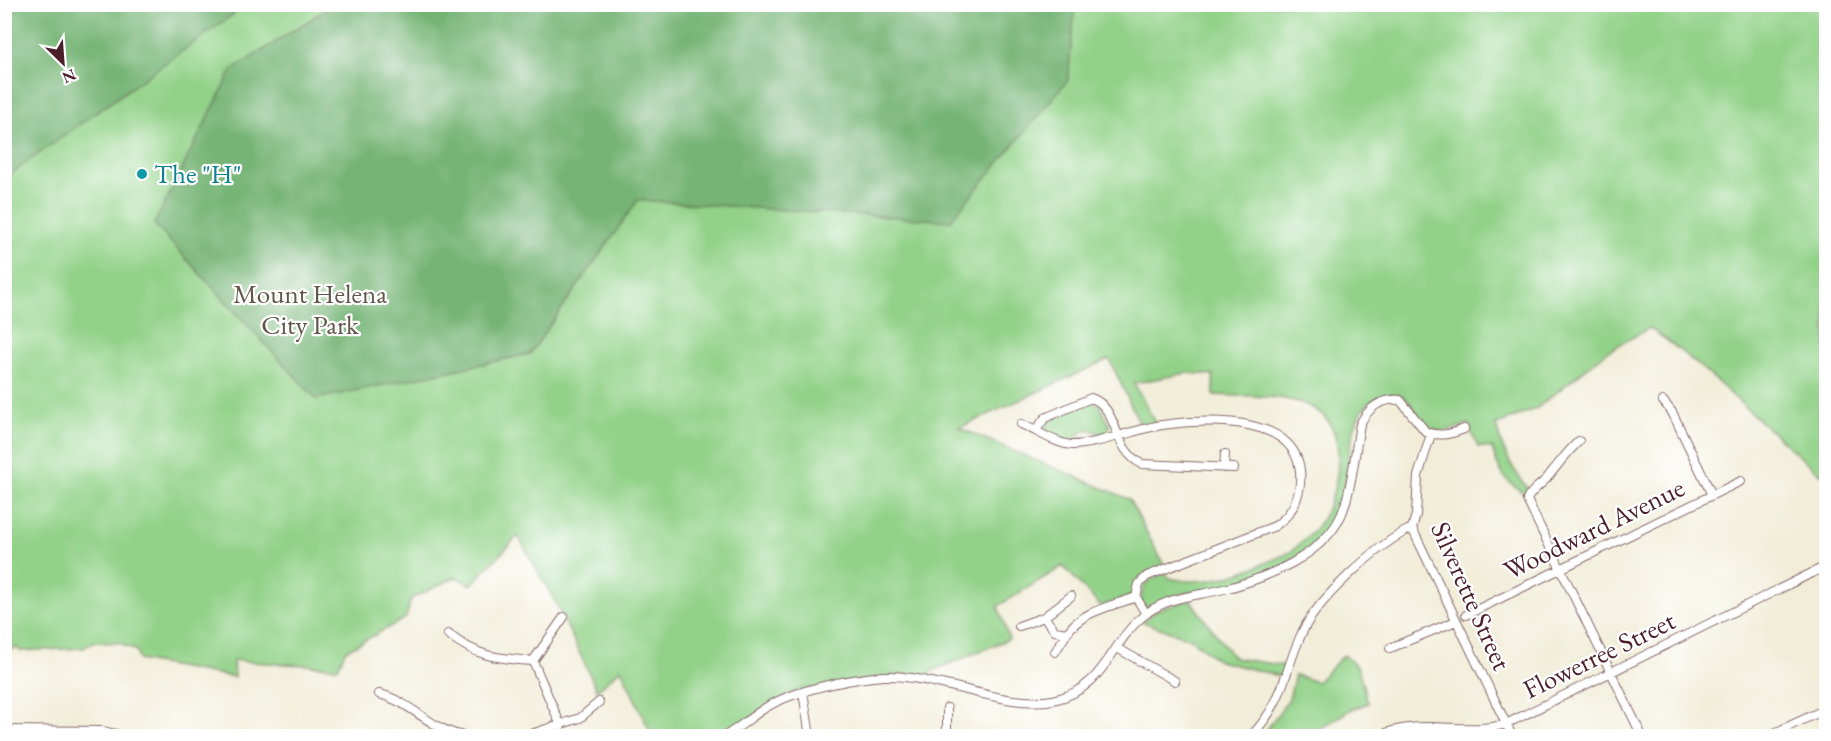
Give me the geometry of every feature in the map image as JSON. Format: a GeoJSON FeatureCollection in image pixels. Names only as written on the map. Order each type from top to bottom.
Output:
{"type":"FeatureCollection","features":[{"type":"Feature","properties":{"kind":"street"},"geometry":{"type":"LineString","coordinates":[[1036,430],[1045,418],[1091,398],[1102,404],[1126,453],[1142,464],[1234,468]]}},
{"type":"Feature","properties":{"kind":"street"},"geometry":{"type":"LineString","coordinates":[[724,736],[766,708],[803,692],[883,676],[904,677],[1017,699],[1051,700],[1070,695],[1091,682],[1146,614],[1179,598],[1247,584],[1277,572],[1316,546],[1344,511],[1360,424],[1367,411],[1379,402],[1400,400],[1426,432],[1431,434],[1448,435],[1464,429]]}},
{"type":"Feature","properties":{"kind":"street"},"geometry":{"type":"LineString","coordinates":[[1663,400],[1672,412],[1712,495]]}},
{"type":"Feature","properties":{"kind":"street"},"geometry":{"type":"LineString","coordinates":[[1021,424],[1071,445],[1161,425],[1254,426],[1272,432],[1286,442],[1294,453],[1300,468],[1298,496],[1281,521],[1147,576],[1139,584],[1136,597],[1146,614]]}},
{"type":"Feature","properties":{"kind":"street","name":"Silverette Street"},"geometry":{"type":"LineString","coordinates":[[1431,434],[1418,476],[1416,515],[1412,528],[1512,736]]}},
{"type":"Feature","properties":{"kind":"street"},"geometry":{"type":"LineString","coordinates":[[1579,441],[1560,458],[1547,478],[1530,493],[1527,500],[1642,736]]}},
{"type":"Feature","properties":{"kind":"street"},"geometry":{"type":"LineString","coordinates":[[1224,468],[1225,454]]}},
{"type":"Feature","properties":{"kind":"street","name":"Woodward Avenue"},"geometry":{"type":"LineString","coordinates":[[1466,615],[1741,481]]}},
{"type":"Feature","properties":{"kind":"street"},"geometry":{"type":"LineString","coordinates":[[1251,736],[1265,722],[1279,698],[1300,635],[1312,615],[1381,547],[1412,528]]}},
{"type":"Feature","properties":{"kind":"street","name":"Flowerree Street"},"geometry":{"type":"LineString","coordinates":[[1379,736],[1406,728],[1467,733],[1506,724],[1827,566]]}},
{"type":"Feature","properties":{"kind":"street"},"geometry":{"type":"LineString","coordinates":[[1019,626],[1044,617],[1071,596]]}},
{"type":"Feature","properties":{"kind":"street"},"geometry":{"type":"LineString","coordinates":[[1055,652],[1077,620],[1136,597]]}},
{"type":"Feature","properties":{"kind":"street"},"geometry":{"type":"LineString","coordinates":[[533,661],[564,617]]}},
{"type":"Feature","properties":{"kind":"street"},"geometry":{"type":"LineString","coordinates":[[1044,617],[1055,631],[1067,633]]}},
{"type":"Feature","properties":{"kind":"street"},"geometry":{"type":"LineString","coordinates":[[1390,648],[1456,621]]}},
{"type":"Feature","properties":{"kind":"street"},"geometry":{"type":"LineString","coordinates":[[448,634],[464,647],[482,655],[533,661]]}},
{"type":"Feature","properties":{"kind":"street"},"geometry":{"type":"LineString","coordinates":[[1117,648],[1175,681]]}},
{"type":"Feature","properties":{"kind":"street"},"geometry":{"type":"LineString","coordinates":[[533,661],[561,726]]}},
{"type":"Feature","properties":{"kind":"street"},"geometry":{"type":"LineString","coordinates":[[803,692],[810,736]]}},
{"type":"Feature","properties":{"kind":"street"},"geometry":{"type":"LineString","coordinates":[[379,694],[403,703],[450,735],[467,736]]}},
{"type":"Feature","properties":{"kind":"street"},"geometry":{"type":"LineString","coordinates":[[525,736],[580,718],[599,702]]}},
{"type":"Feature","properties":{"kind":"street"},"geometry":{"type":"LineString","coordinates":[[947,708],[947,736]]}},
{"type":"Feature","properties":{"kind":"street"},"geometry":{"type":"LineString","coordinates":[[1768,736],[1827,709]]}},
{"type":"Feature","properties":{"kind":"street"},"geometry":{"type":"LineString","coordinates":[[4,729],[125,736]]}},
{"type":"Feature","properties":{"kind":"green space"},"geometry":{"type":"Polygon","coordinates":[[[5,4],[246,4],[246,5],[5,178],[5,4]]]}},
{"type":"Feature","properties":{"kind":"green space","name":"Mount Helena City Park"},"geometry":{"type":"Polygon","coordinates":[[[5,5],[1826,5],[1826,478],[1696,363],[1649,328],[1608,351],[1537,408],[1496,425],[1508,459],[1528,489],[1525,494],[1503,475],[1492,448],[1478,447],[1468,424],[1446,431],[1432,429],[1425,424],[1405,398],[1398,394],[1379,397],[1365,407],[1355,426],[1341,507],[1321,538],[1292,560],[1258,577],[1241,583],[1173,596],[1148,608],[1142,604],[1142,592],[1147,583],[1160,575],[1166,573],[1169,578],[1195,581],[1220,578],[1245,571],[1292,551],[1313,531],[1328,506],[1337,476],[1337,444],[1333,429],[1325,417],[1313,408],[1278,398],[1214,395],[1213,375],[1187,373],[1134,383],[1156,424],[1141,426],[1109,359],[959,428],[1129,499],[1164,565],[1139,577],[1130,597],[1100,606],[1063,566],[998,606],[1009,639],[932,671],[927,678],[905,674],[796,691],[721,736],[652,736],[621,669],[597,690],[558,607],[518,536],[471,585],[456,577],[411,599],[406,618],[345,651],[338,668],[233,660],[234,677],[139,660],[137,651],[120,643],[93,642],[84,648],[20,651],[17,647],[5,653],[5,5]]]}},
{"type":"Feature","properties":{"kind":"green space"},"geometry":{"type":"Polygon","coordinates":[[[333,5],[1075,5],[1068,80],[950,221],[638,200],[530,354],[316,399],[154,224],[232,70],[333,5]]]}},
{"type":"Feature","properties":{"kind":"green space"},"geometry":{"type":"Polygon","coordinates":[[[1091,401],[1099,404],[1110,426],[1107,433],[1100,435],[1095,431],[1087,430],[1069,441],[1045,430],[1047,421],[1091,401]]]}},
{"type":"Feature","properties":{"kind":"green space"},"geometry":{"type":"Polygon","coordinates":[[[1190,600],[1234,658],[1287,666],[1284,677],[1219,661],[1191,639],[1143,622],[1157,610],[1190,600]]]}},
{"type":"Feature","properties":{"kind":"green space"},"geometry":{"type":"Polygon","coordinates":[[[1344,655],[1358,668],[1368,703],[1348,711],[1309,736],[1262,736],[1289,699],[1295,675],[1317,682],[1344,655]]]}},
{"type":"Feature","properties":{"kind":"place","name":"The \"H\""},"geometry":{"type":"Point","coordinates":[142,174]}}]}
